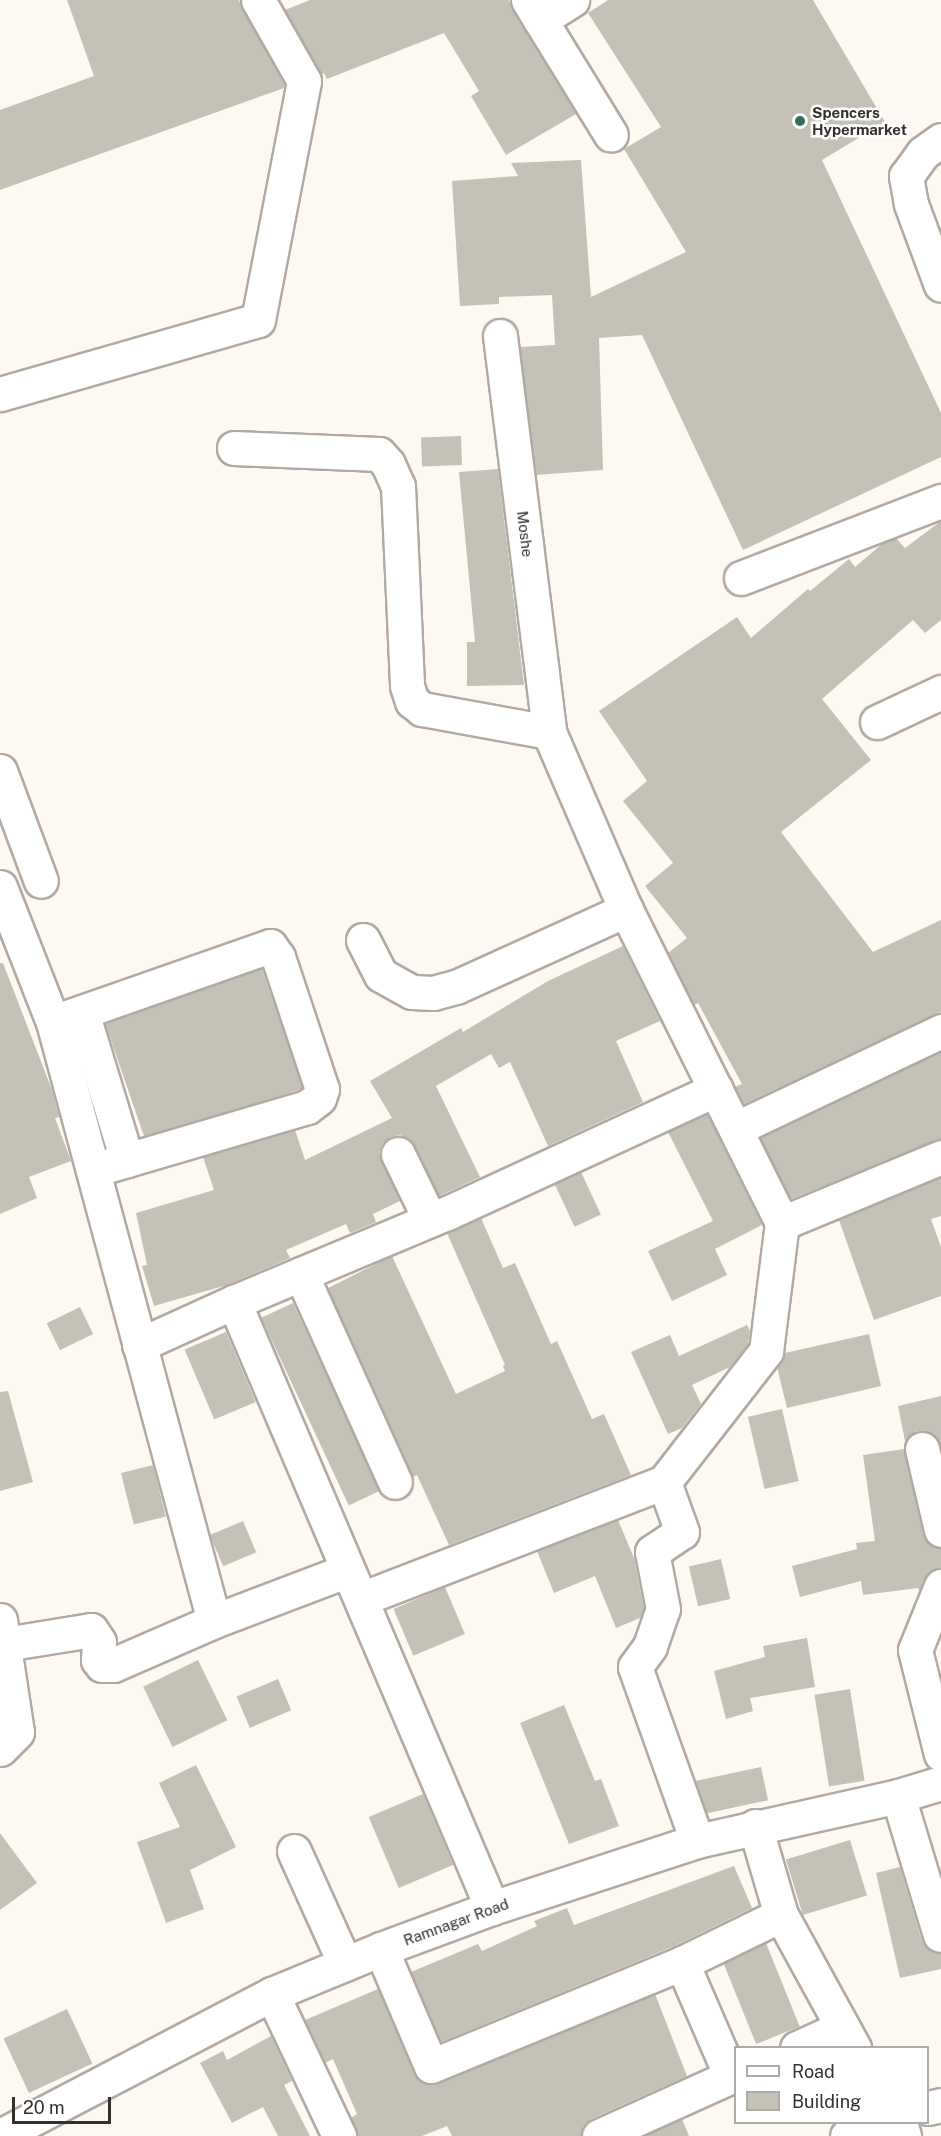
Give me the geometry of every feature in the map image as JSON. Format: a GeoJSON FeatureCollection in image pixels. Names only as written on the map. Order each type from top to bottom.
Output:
{"type":"FeatureCollection","features":[{"type":"Feature","properties":{"kind":"street"},"geometry":{"type":"LineString","coordinates":[[0,394],[258,320],[304,81],[258,0]]}},
{"type":"Feature","properties":{"kind":"street"},"geometry":{"type":"LineString","coordinates":[[572,0],[534,10],[611,135]]}},
{"type":"Feature","properties":{"kind":"street"},"geometry":{"type":"LineString","coordinates":[[941,140],[923,153],[906,176],[912,204],[941,285]]}},
{"type":"Feature","properties":{"kind":"street","name":"Moshe"},"geometry":{"type":"LineString","coordinates":[[500,336],[549,732],[626,910],[783,1223]]}},
{"type":"Feature","properties":{"kind":"street"},"geometry":{"type":"LineString","coordinates":[[234,448],[379,454],[394,473],[398,486],[407,686],[412,701],[422,709],[549,732]]}},
{"type":"Feature","properties":{"kind":"street"},"geometry":{"type":"LineString","coordinates":[[741,579],[941,501]]}},
{"type":"Feature","properties":{"kind":"street"},"geometry":{"type":"LineString","coordinates":[[877,722],[941,692]]}},
{"type":"Feature","properties":{"kind":"street"},"geometry":{"type":"LineString","coordinates":[[0,771],[41,881]]}},
{"type":"Feature","properties":{"kind":"street"},"geometry":{"type":"LineString","coordinates":[[0,887],[68,1017],[127,1160]]}},
{"type":"Feature","properties":{"kind":"street"},"geometry":{"type":"LineString","coordinates":[[363,940],[381,975],[412,992],[433,993],[456,987],[626,910]]}},
{"type":"Feature","properties":{"kind":"street"},"geometry":{"type":"LineString","coordinates":[[68,1017],[270,946],[278,957],[322,1089],[319,1098],[307,1107],[93,1170]]}},
{"type":"Feature","properties":{"kind":"street"},"geometry":{"type":"LineString","coordinates":[[68,1017],[93,1170],[214,1621]]}},
{"type":"Feature","properties":{"kind":"street"},"geometry":{"type":"LineString","coordinates":[[737,1128],[941,1031]]}},
{"type":"Feature","properties":{"kind":"street"},"geometry":{"type":"LineString","coordinates":[[139,1345],[234,1302],[430,1220],[716,1089]]}},
{"type":"Feature","properties":{"kind":"street"},"geometry":{"type":"LineString","coordinates":[[398,1154],[430,1220]]}},
{"type":"Feature","properties":{"kind":"street"},"geometry":{"type":"LineString","coordinates":[[0,1749],[17,1732],[2,1632],[91,1630],[99,1642],[98,1660],[102,1665],[113,1665],[214,1621],[354,1584],[664,1482],[766,1351],[783,1223],[941,1157]]}},
{"type":"Feature","properties":{"kind":"street"},"geometry":{"type":"LineString","coordinates":[[301,1274],[395,1482]]}},
{"type":"Feature","properties":{"kind":"street"},"geometry":{"type":"LineString","coordinates":[[234,1302],[492,1908]]}},
{"type":"Feature","properties":{"kind":"street"},"geometry":{"type":"LineString","coordinates":[[922,1449],[941,1530]]}},
{"type":"Feature","properties":{"kind":"street"},"geometry":{"type":"LineString","coordinates":[[664,1482],[682,1532],[652,1552],[663,1609],[650,1646],[635,1667],[696,1841]]}},
{"type":"Feature","properties":{"kind":"street"},"geometry":{"type":"LineString","coordinates":[[941,1586],[915,1650],[941,1754]]}},
{"type":"Feature","properties":{"kind":"street","name":"Ramnagar Road"},"geometry":{"type":"LineString","coordinates":[[7,2135],[272,1994],[381,1949],[492,1908],[696,1841],[755,1826],[898,1796],[941,1783]]}},
{"type":"Feature","properties":{"kind":"street"},"geometry":{"type":"LineString","coordinates":[[898,1796],[940,1935]]}},
{"type":"Feature","properties":{"kind":"street"},"geometry":{"type":"LineString","coordinates":[[755,1826],[781,1915],[847,2038],[807,2046]]}},
{"type":"Feature","properties":{"kind":"street"},"geometry":{"type":"LineString","coordinates":[[294,1851],[345,1964]]}},
{"type":"Feature","properties":{"kind":"street"},"geometry":{"type":"LineString","coordinates":[[381,1949],[431,2066],[682,1963],[781,1915]]}},
{"type":"Feature","properties":{"kind":"street"},"geometry":{"type":"LineString","coordinates":[[598,2136],[733,2075],[682,1963]]}},
{"type":"Feature","properties":{"kind":"street"},"geometry":{"type":"LineString","coordinates":[[272,1994],[339,2136]]}},
{"type":"Feature","properties":{"kind":"street"},"geometry":{"type":"LineString","coordinates":[[847,2136],[875,2124]]}},
{"type":"Feature","properties":{"kind":"building"},"geometry":{"type":"Polygon","coordinates":[[[67,0],[239,0],[284,84],[284,88],[0,190],[0,110],[94,76],[67,0]]]}},
{"type":"Feature","properties":{"kind":"building"},"geometry":{"type":"Polygon","coordinates":[[[310,0],[509,0],[512,10],[576,114],[506,155],[471,96],[479,91],[444,33],[327,79],[324,73],[321,75],[285,10],[310,0]]]}},
{"type":"Feature","properties":{"kind":"building"},"geometry":{"type":"Polygon","coordinates":[[[608,0],[813,0],[885,122],[822,160],[941,413],[941,457],[743,550],[642,335],[599,338],[603,470],[536,475],[520,347],[555,345],[552,295],[499,297],[499,304],[460,306],[452,181],[518,176],[511,163],[581,160],[591,297],[686,252],[624,149],[661,127],[588,13],[608,0]]]}},
{"type":"Feature","properties":{"kind":"building"},"geometry":{"type":"Polygon","coordinates":[[[461,436],[462,465],[422,466],[421,437],[461,436]]]}},
{"type":"Feature","properties":{"kind":"building"},"geometry":{"type":"Polygon","coordinates":[[[498,469],[524,685],[467,686],[467,642],[475,642],[459,472],[498,469]]]}},
{"type":"Feature","properties":{"kind":"building"},"geometry":{"type":"Polygon","coordinates":[[[941,521],[941,620],[925,633],[913,620],[822,699],[871,760],[781,832],[873,952],[941,920],[941,1012],[744,1104],[735,1087],[742,1084],[698,1003],[694,1005],[668,953],[687,938],[645,886],[673,863],[623,801],[647,781],[599,711],[737,617],[751,638],[808,589],[810,591],[849,559],[855,567],[882,544],[896,538],[905,548],[941,521]]]}},
{"type":"Feature","properties":{"kind":"building"},"geometry":{"type":"Polygon","coordinates":[[[623,946],[660,1021],[616,1041],[643,1102],[548,1146],[510,1062],[499,1068],[491,1054],[436,1086],[480,1177],[439,1196],[415,1145],[408,1138],[400,1135],[390,1137],[382,1144],[379,1153],[400,1201],[373,1214],[376,1222],[350,1233],[346,1224],[286,1250],[290,1258],[227,1285],[154,1306],[142,1266],[147,1265],[136,1213],[214,1190],[203,1157],[295,1130],[305,1160],[392,1118],[370,1081],[461,1028],[463,1032],[548,981],[623,946]]]}},
{"type":"Feature","properties":{"kind":"building"},"geometry":{"type":"Polygon","coordinates":[[[0,963],[3,963],[52,1090],[59,1117],[55,1118],[71,1161],[29,1177],[37,1198],[0,1214],[0,963]]]}},
{"type":"Feature","properties":{"kind":"building"},"geometry":{"type":"Polygon","coordinates":[[[262,969],[303,1088],[146,1142],[105,1023],[262,969]]]}},
{"type":"Feature","properties":{"kind":"building"},"geometry":{"type":"Polygon","coordinates":[[[941,1052],[941,1139],[791,1199],[760,1138],[941,1052]]]}},
{"type":"Feature","properties":{"kind":"building"},"geometry":{"type":"Polygon","coordinates":[[[707,1114],[762,1225],[715,1249],[727,1275],[672,1301],[648,1251],[713,1221],[668,1132],[707,1114]]]}},
{"type":"Feature","properties":{"kind":"building"},"geometry":{"type":"Polygon","coordinates":[[[581,1172],[601,1215],[575,1227],[555,1184],[581,1172]]]}},
{"type":"Feature","properties":{"kind":"building"},"geometry":{"type":"Polygon","coordinates":[[[941,1177],[941,1216],[931,1219],[941,1247],[941,1296],[874,1320],[839,1220],[941,1177]]]}},
{"type":"Feature","properties":{"kind":"building"},"geometry":{"type":"Polygon","coordinates":[[[481,1218],[503,1268],[515,1263],[551,1344],[557,1341],[592,1419],[604,1414],[631,1475],[449,1545],[417,1475],[413,1477],[328,1288],[392,1256],[456,1394],[505,1371],[503,1366],[505,1365],[447,1233],[481,1218]]]}},
{"type":"Feature","properties":{"kind":"building"},"geometry":{"type":"Polygon","coordinates":[[[293,1303],[380,1491],[349,1505],[261,1318],[293,1303]]]}},
{"type":"Feature","properties":{"kind":"building"},"geometry":{"type":"Polygon","coordinates":[[[80,1307],[93,1334],[60,1350],[47,1323],[80,1307]]]}},
{"type":"Feature","properties":{"kind":"building"},"geometry":{"type":"Polygon","coordinates":[[[747,1325],[750,1331],[748,1344],[730,1367],[692,1385],[701,1404],[682,1428],[668,1434],[631,1352],[670,1335],[679,1356],[747,1325]]]}},
{"type":"Feature","properties":{"kind":"building"},"geometry":{"type":"Polygon","coordinates":[[[226,1332],[256,1402],[214,1420],[185,1350],[226,1332]]]}},
{"type":"Feature","properties":{"kind":"building"},"geometry":{"type":"Polygon","coordinates":[[[869,1334],[881,1386],[787,1408],[777,1367],[785,1353],[869,1334]]]}},
{"type":"Feature","properties":{"kind":"building"},"geometry":{"type":"Polygon","coordinates":[[[8,1391],[33,1482],[0,1491],[0,1392],[8,1391]]]}},
{"type":"Feature","properties":{"kind":"building"},"geometry":{"type":"Polygon","coordinates":[[[941,1396],[941,1448],[936,1437],[927,1431],[917,1431],[905,1441],[898,1406],[941,1396]]]}},
{"type":"Feature","properties":{"kind":"building"},"geometry":{"type":"Polygon","coordinates":[[[782,1409],[799,1481],[765,1489],[748,1417],[782,1409]]]}},
{"type":"Feature","properties":{"kind":"building"},"geometry":{"type":"Polygon","coordinates":[[[904,1449],[923,1534],[928,1543],[941,1548],[941,1568],[929,1572],[919,1591],[918,1588],[863,1595],[861,1581],[800,1597],[792,1566],[857,1549],[856,1543],[875,1541],[863,1455],[904,1449]]]}},
{"type":"Feature","properties":{"kind":"building"},"geometry":{"type":"Polygon","coordinates":[[[153,1465],[166,1516],[134,1524],[121,1473],[153,1465]]]}},
{"type":"Feature","properties":{"kind":"building"},"geometry":{"type":"Polygon","coordinates":[[[618,1520],[634,1558],[644,1608],[640,1618],[616,1628],[595,1576],[554,1593],[537,1551],[618,1520]]]}},
{"type":"Feature","properties":{"kind":"building"},"geometry":{"type":"Polygon","coordinates":[[[243,1521],[256,1552],[223,1566],[210,1535],[243,1521]]]}},
{"type":"Feature","properties":{"kind":"building"},"geometry":{"type":"Polygon","coordinates":[[[721,1559],[730,1599],[698,1606],[689,1566],[721,1559]]]}},
{"type":"Feature","properties":{"kind":"building"},"geometry":{"type":"Polygon","coordinates":[[[445,1587],[465,1634],[413,1656],[393,1609],[445,1587]]]}},
{"type":"Feature","properties":{"kind":"building"},"geometry":{"type":"Polygon","coordinates":[[[807,1638],[815,1687],[750,1698],[753,1711],[726,1719],[714,1671],[765,1657],[763,1646],[807,1638]]]}},
{"type":"Feature","properties":{"kind":"building"},"geometry":{"type":"Polygon","coordinates":[[[198,1660],[227,1720],[173,1747],[143,1687],[198,1660]]]}},
{"type":"Feature","properties":{"kind":"building"},"geometry":{"type":"Polygon","coordinates":[[[278,1679],[291,1710],[250,1728],[237,1697],[278,1679]]]}},
{"type":"Feature","properties":{"kind":"building"},"geometry":{"type":"Polygon","coordinates":[[[850,1689],[865,1781],[829,1786],[814,1695],[850,1689]]]}},
{"type":"Feature","properties":{"kind":"building"},"geometry":{"type":"Polygon","coordinates":[[[564,1705],[595,1781],[601,1779],[619,1826],[569,1844],[520,1723],[564,1705]]]}},
{"type":"Feature","properties":{"kind":"building"},"geometry":{"type":"Polygon","coordinates":[[[196,1765],[236,1847],[190,1870],[204,1909],[166,1923],[137,1842],[180,1827],[159,1783],[196,1765]]]}},
{"type":"Feature","properties":{"kind":"building"},"geometry":{"type":"Polygon","coordinates":[[[761,1767],[768,1800],[703,1814],[695,1781],[761,1767]]]}},
{"type":"Feature","properties":{"kind":"building"},"geometry":{"type":"Polygon","coordinates":[[[423,1794],[453,1865],[399,1888],[369,1817],[423,1794]]]}},
{"type":"Feature","properties":{"kind":"building"},"geometry":{"type":"Polygon","coordinates":[[[0,1833],[37,1883],[0,1910],[0,1833]]]}},
{"type":"Feature","properties":{"kind":"building"},"geometry":{"type":"Polygon","coordinates":[[[850,1840],[867,1895],[803,1915],[786,1860],[850,1840]]]}},
{"type":"Feature","properties":{"kind":"building"},"geometry":{"type":"Polygon","coordinates":[[[734,1866],[752,1908],[674,1946],[441,2042],[411,1972],[478,1944],[482,1951],[537,1926],[534,1921],[567,1908],[574,1925],[734,1866]]]}},
{"type":"Feature","properties":{"kind":"building"},"geometry":{"type":"Polygon","coordinates":[[[900,1867],[922,1941],[928,1949],[941,1953],[941,1969],[900,1978],[876,1873],[900,1867]]]}},
{"type":"Feature","properties":{"kind":"building"},"geometry":{"type":"Polygon","coordinates":[[[766,1943],[800,2026],[756,2044],[722,1961],[766,1943]]]}},
{"type":"Feature","properties":{"kind":"building"},"geometry":{"type":"Polygon","coordinates":[[[378,1989],[414,2073],[419,2081],[428,2084],[438,2083],[655,1994],[687,2076],[591,2119],[583,2126],[581,2136],[452,2136],[447,2126],[422,2136],[357,2136],[351,2118],[357,2114],[333,2059],[325,2063],[305,2020],[378,1989]]]}},
{"type":"Feature","properties":{"kind":"building"},"geometry":{"type":"Polygon","coordinates":[[[67,2009],[92,2063],[29,2093],[4,2039],[67,2009]]]}},
{"type":"Feature","properties":{"kind":"building"},"geometry":{"type":"Polygon","coordinates":[[[271,2036],[292,2081],[284,2085],[310,2136],[278,2136],[263,2107],[232,2123],[200,2063],[223,2051],[227,2060],[271,2036]]]}},
{"type":"Feature","properties":{"kind":"building"},"geometry":{"type":"Polygon","coordinates":[[[682,2119],[689,2136],[644,2136],[682,2119]]]}},
{"type":"Feature","properties":{"kind":"place","name":"Spencers Hypermarket"},"geometry":{"type":"Point","coordinates":[800,121]}}]}
